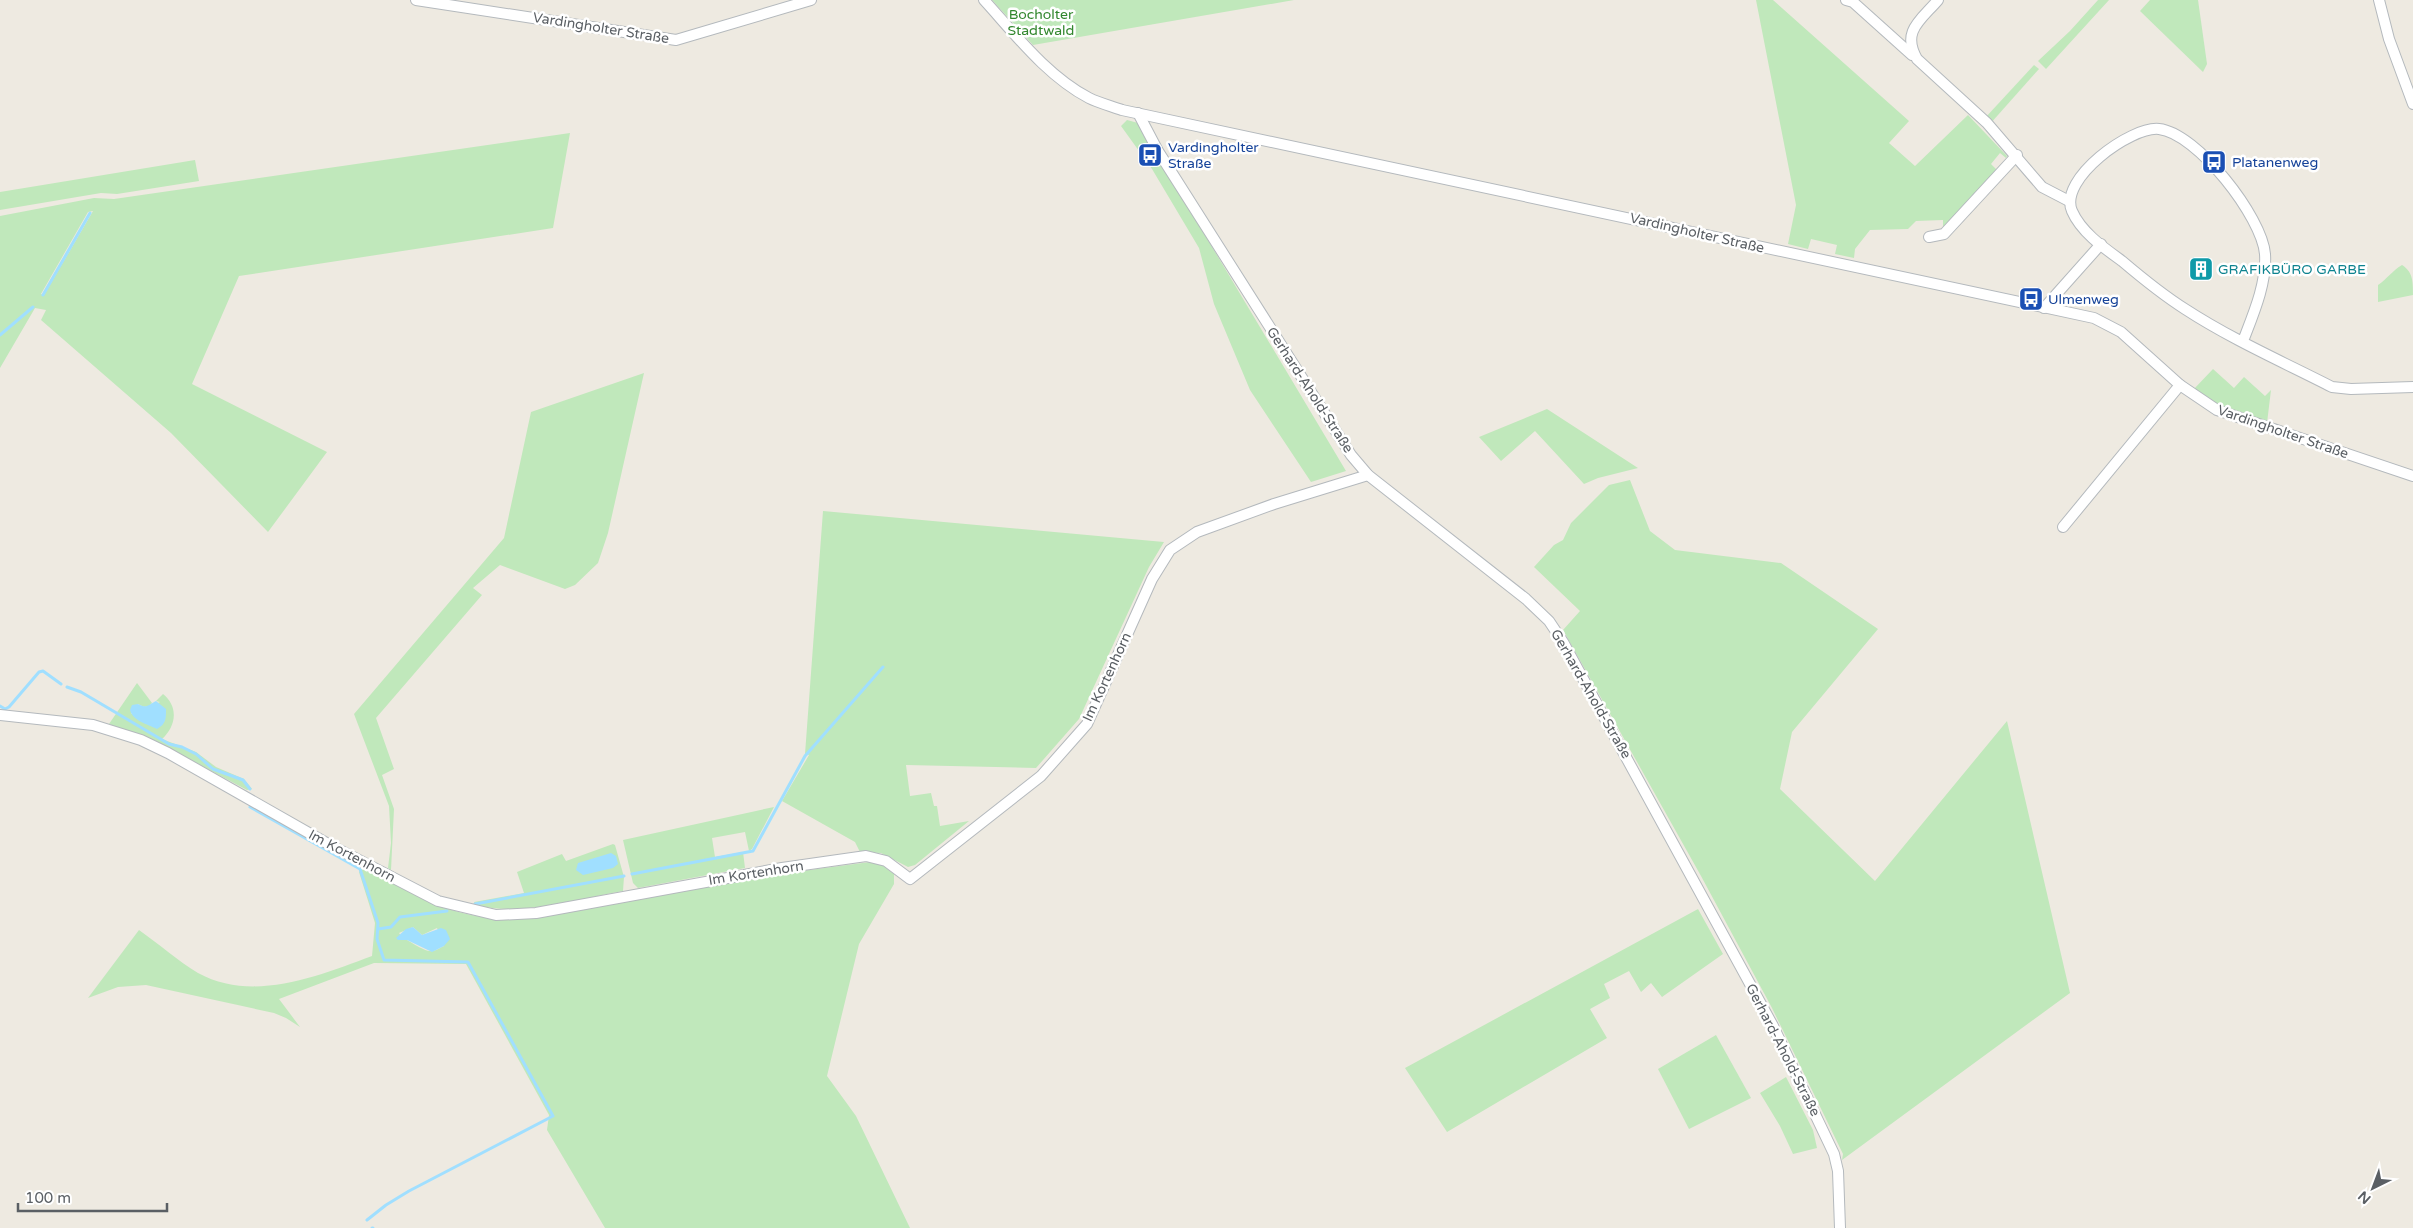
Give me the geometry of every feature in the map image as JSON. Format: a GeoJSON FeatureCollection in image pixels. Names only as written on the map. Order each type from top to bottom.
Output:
{"type":"FeatureCollection","features":[{"type":"Feature","properties":{"kind":"street","name":"Vardingholter Straße"},"geometry":{"type":"LineString","coordinates":[[416,0],[676,40],[811,0]]}},
{"type":"Feature","properties":{"kind":"street","name":"Vardingholter Straße"},"geometry":{"type":"LineString","coordinates":[[984,0],[1022,43],[1055,74],[1086,97],[1138,113],[2094,318],[2121,332],[2180,385],[2217,410],[2413,476]]}},
{"type":"Feature","properties":{"kind":"street"},"geometry":{"type":"LineString","coordinates":[[1846,0],[1853,2],[1983,118],[2042,186],[2069,201],[2079,222],[2101,244],[2184,309],[2332,387],[2351,390],[2413,387]]}},
{"type":"Feature","properties":{"kind":"street"},"geometry":{"type":"LineString","coordinates":[[1917,59],[1910,48],[1912,30],[1938,0]]}},
{"type":"Feature","properties":{"kind":"street"},"geometry":{"type":"LineString","coordinates":[[2379,0],[2389,38],[2413,104]]}},
{"type":"Feature","properties":{"kind":"street","name":"Gerhard-Ahold-Straße"},"geometry":{"type":"LineString","coordinates":[[1138,113],[1158,151],[1351,455],[1368,475],[1526,599],[1549,621],[1563,642],[1773,1026],[1834,1154],[1838,1171],[1840,1228]]}},
{"type":"Feature","properties":{"kind":"street"},"geometry":{"type":"LineString","coordinates":[[2069,201],[2073,188],[2091,165],[2136,132],[2147,128],[2166,131],[2194,149],[2222,175],[2250,213],[2260,233],[2265,254],[2263,275],[2254,313],[2243,341]]}},
{"type":"Feature","properties":{"kind":"street"},"geometry":{"type":"LineString","coordinates":[[1929,237],[1944,234],[2017,156]]}},
{"type":"Feature","properties":{"kind":"street"},"geometry":{"type":"LineString","coordinates":[[2044,308],[2101,244]]}},
{"type":"Feature","properties":{"kind":"street"},"geometry":{"type":"LineString","coordinates":[[2063,527],[2180,385]]}},
{"type":"Feature","properties":{"kind":"street","name":"Im Kortenhorn"},"geometry":{"type":"LineString","coordinates":[[0,716],[93,726],[142,740],[330,845],[438,902],[496,915],[536,913],[763,871],[866,856],[886,861],[910,879],[1041,776],[1087,724],[1152,579],[1170,550],[1196,532],[1274,504],[1368,475]]}},
{"type":"Feature","properties":{"kind":"green space","name":"Bocholter Stadtwald"},"geometry":{"type":"Polygon","coordinates":[[[992,0],[1294,0],[1033,45],[992,0]]]}},
{"type":"Feature","properties":{"kind":"green space"},"geometry":{"type":"Polygon","coordinates":[[[1756,0],[1773,0],[1909,121],[1889,143],[1915,166],[1968,115],[2007,156],[2006,158],[2000,153],[1991,164],[1998,171],[1947,227],[1943,227],[1943,220],[1916,221],[1908,229],[1870,230],[1855,249],[1854,258],[1835,254],[1837,245],[1811,239],[1808,249],[1788,244],[1796,205],[1756,0]]]}},
{"type":"Feature","properties":{"kind":"green space"},"geometry":{"type":"Polygon","coordinates":[[[2098,0],[2109,0],[2046,69],[2038,61],[2070,31],[2098,0]]]}},
{"type":"Feature","properties":{"kind":"green space"},"geometry":{"type":"Polygon","coordinates":[[[2150,0],[2198,0],[2207,64],[2203,72],[2140,11],[2150,0]]]}},
{"type":"Feature","properties":{"kind":"green space"},"geometry":{"type":"Polygon","coordinates":[[[2034,65],[2039,69],[1990,124],[1985,118],[2034,65]]]}},
{"type":"Feature","properties":{"kind":"green space"},"geometry":{"type":"Polygon","coordinates":[[[1127,120],[1138,123],[1346,471],[1311,482],[1250,390],[1214,304],[1199,248],[1152,169],[1121,126],[1127,120]]]}},
{"type":"Feature","properties":{"kind":"green space"},"geometry":{"type":"Polygon","coordinates":[[[570,133],[553,228],[239,276],[192,384],[327,452],[268,532],[171,433],[41,320],[46,310],[35,308],[0,368],[0,216],[94,198],[114,199],[570,133]],[[93,211],[88,212],[41,294],[44,295],[93,211]]]}},
{"type":"Feature","properties":{"kind":"green space"},"geometry":{"type":"Polygon","coordinates":[[[195,160],[199,181],[117,194],[101,193],[0,210],[0,192],[195,160]]]}},
{"type":"Feature","properties":{"kind":"green space"},"geometry":{"type":"Polygon","coordinates":[[[2402,265],[2412,277],[2413,295],[2378,302],[2378,285],[2402,265]]]}},
{"type":"Feature","properties":{"kind":"green space"},"geometry":{"type":"Polygon","coordinates":[[[2213,369],[2234,388],[2244,377],[2265,396],[2271,390],[2267,423],[2218,406],[2194,389],[2213,369]]]}},
{"type":"Feature","properties":{"kind":"green space"},"geometry":{"type":"Polygon","coordinates":[[[644,373],[608,533],[598,563],[575,585],[565,589],[500,565],[473,588],[482,595],[376,718],[394,769],[382,775],[394,809],[391,870],[388,868],[391,843],[389,806],[354,714],[504,538],[531,412],[644,373]]]}},
{"type":"Feature","properties":{"kind":"green space"},"geometry":{"type":"Polygon","coordinates":[[[1547,409],[1638,468],[1598,478],[1584,484],[1535,431],[1501,461],[1479,437],[1547,409]]]}},
{"type":"Feature","properties":{"kind":"green space"},"geometry":{"type":"Polygon","coordinates":[[[1630,480],[1650,531],[1675,550],[1781,563],[1878,629],[1792,732],[1780,789],[1875,881],[2007,721],[2070,993],[1842,1160],[1843,1154],[1772,1008],[1701,876],[1563,630],[1580,611],[1534,567],[1554,545],[1563,540],[1571,523],[1609,485],[1630,480]]]}},
{"type":"Feature","properties":{"kind":"green space"},"geometry":{"type":"Polygon","coordinates":[[[823,511],[1164,542],[1149,567],[1079,719],[1036,768],[906,765],[910,796],[931,793],[934,806],[937,806],[940,826],[969,821],[915,865],[908,867],[881,853],[860,852],[855,842],[782,801],[809,755],[805,754],[823,511]]]}},
{"type":"Feature","properties":{"kind":"green space"},"geometry":{"type":"Polygon","coordinates":[[[137,683],[152,703],[144,707],[138,704],[131,714],[160,702],[156,701],[163,694],[172,705],[174,716],[167,734],[162,739],[196,752],[216,767],[244,779],[252,789],[247,790],[153,740],[109,724],[137,683]]]}},
{"type":"Feature","properties":{"kind":"green space"},"geometry":{"type":"Polygon","coordinates":[[[774,807],[752,849],[749,851],[745,832],[712,838],[715,857],[743,852],[745,868],[638,888],[633,883],[623,840],[774,807]]]}},
{"type":"Feature","properties":{"kind":"green space"},"geometry":{"type":"Polygon","coordinates":[[[613,844],[615,845],[624,877],[623,891],[531,908],[493,908],[475,905],[474,902],[524,893],[517,872],[562,854],[566,861],[613,844]]]}},
{"type":"Feature","properties":{"kind":"green space"},"geometry":{"type":"Polygon","coordinates":[[[870,862],[882,865],[894,874],[894,884],[859,944],[827,1076],[856,1116],[910,1228],[605,1228],[547,1130],[549,1115],[466,964],[374,963],[279,999],[300,1027],[274,1013],[146,985],[118,987],[88,998],[139,930],[198,973],[219,982],[241,986],[263,986],[308,978],[372,956],[375,923],[359,872],[363,867],[406,891],[446,908],[465,914],[510,919],[537,918],[764,876],[870,862]],[[413,927],[399,933],[413,944],[429,951],[444,946],[437,928],[422,935],[413,927]]]}},
{"type":"Feature","properties":{"kind":"green space"},"geometry":{"type":"Polygon","coordinates":[[[1698,909],[1723,954],[1662,997],[1651,983],[1641,992],[1629,971],[1604,984],[1610,998],[1590,1009],[1607,1038],[1447,1132],[1405,1068],[1698,909]]]}},
{"type":"Feature","properties":{"kind":"green space"},"geometry":{"type":"Polygon","coordinates":[[[1716,1035],[1751,1098],[1689,1129],[1658,1069],[1716,1035]]]}},
{"type":"Feature","properties":{"kind":"green space"},"geometry":{"type":"Polygon","coordinates":[[[1786,1077],[1813,1130],[1817,1148],[1793,1154],[1780,1126],[1760,1093],[1786,1077]]]}},
{"type":"Feature","properties":{"kind":"water"},"geometry":{"type":"Polygon","coordinates":[[[156,701],[166,709],[165,721],[157,729],[137,720],[130,710],[132,705],[146,706],[156,701]]]}},
{"type":"Feature","properties":{"kind":"water"},"geometry":{"type":"Polygon","coordinates":[[[611,853],[616,856],[618,864],[613,868],[583,875],[576,870],[578,863],[611,853]]]}},
{"type":"Feature","properties":{"kind":"water"},"geometry":{"type":"Polygon","coordinates":[[[413,927],[422,935],[441,928],[446,930],[450,939],[444,946],[432,952],[407,940],[398,940],[396,938],[406,929],[413,927]]]}},
{"type":"Feature","properties":{"kind":"waterway"},"geometry":{"type":"LineString","coordinates":[[43,295],[90,213]]}},
{"type":"Feature","properties":{"kind":"waterway"},"geometry":{"type":"LineString","coordinates":[[0,335],[33,307]]}},
{"type":"Feature","properties":{"kind":"waterway"},"geometry":{"type":"LineString","coordinates":[[632,874],[753,851],[805,756],[883,667]]}},
{"type":"Feature","properties":{"kind":"waterway"},"geometry":{"type":"LineString","coordinates":[[0,706],[5,709],[9,707],[39,672],[43,671],[61,684]]}},
{"type":"Feature","properties":{"kind":"waterway"},"geometry":{"type":"LineString","coordinates":[[67,687],[81,692],[169,744],[182,747],[196,754],[213,769],[243,780],[250,789]]}},
{"type":"Feature","properties":{"kind":"waterway"},"geometry":{"type":"LineString","coordinates":[[250,807],[360,869],[378,923],[377,939],[384,960],[468,962],[553,1116],[409,1191],[386,1205],[367,1220]]}},
{"type":"Feature","properties":{"kind":"waterway"},"geometry":{"type":"LineString","coordinates":[[475,904],[624,876]]}},
{"type":"Feature","properties":{"kind":"waterway"},"geometry":{"type":"LineString","coordinates":[[378,929],[391,927],[400,917],[447,911]]}},
{"type":"Feature","properties":{"kind":"place","name":"Vardingholter Straße"},"geometry":{"type":"Point","coordinates":[1150,155]}},
{"type":"Feature","properties":{"kind":"place","name":"Platanenweg"},"geometry":{"type":"Point","coordinates":[2214,162]}},
{"type":"Feature","properties":{"kind":"place","name":"GRAFIKBÜRO GARBE"},"geometry":{"type":"Point","coordinates":[2201,269]}},
{"type":"Feature","properties":{"kind":"place","name":"Ulmenweg"},"geometry":{"type":"Point","coordinates":[2031,299]}}]}
